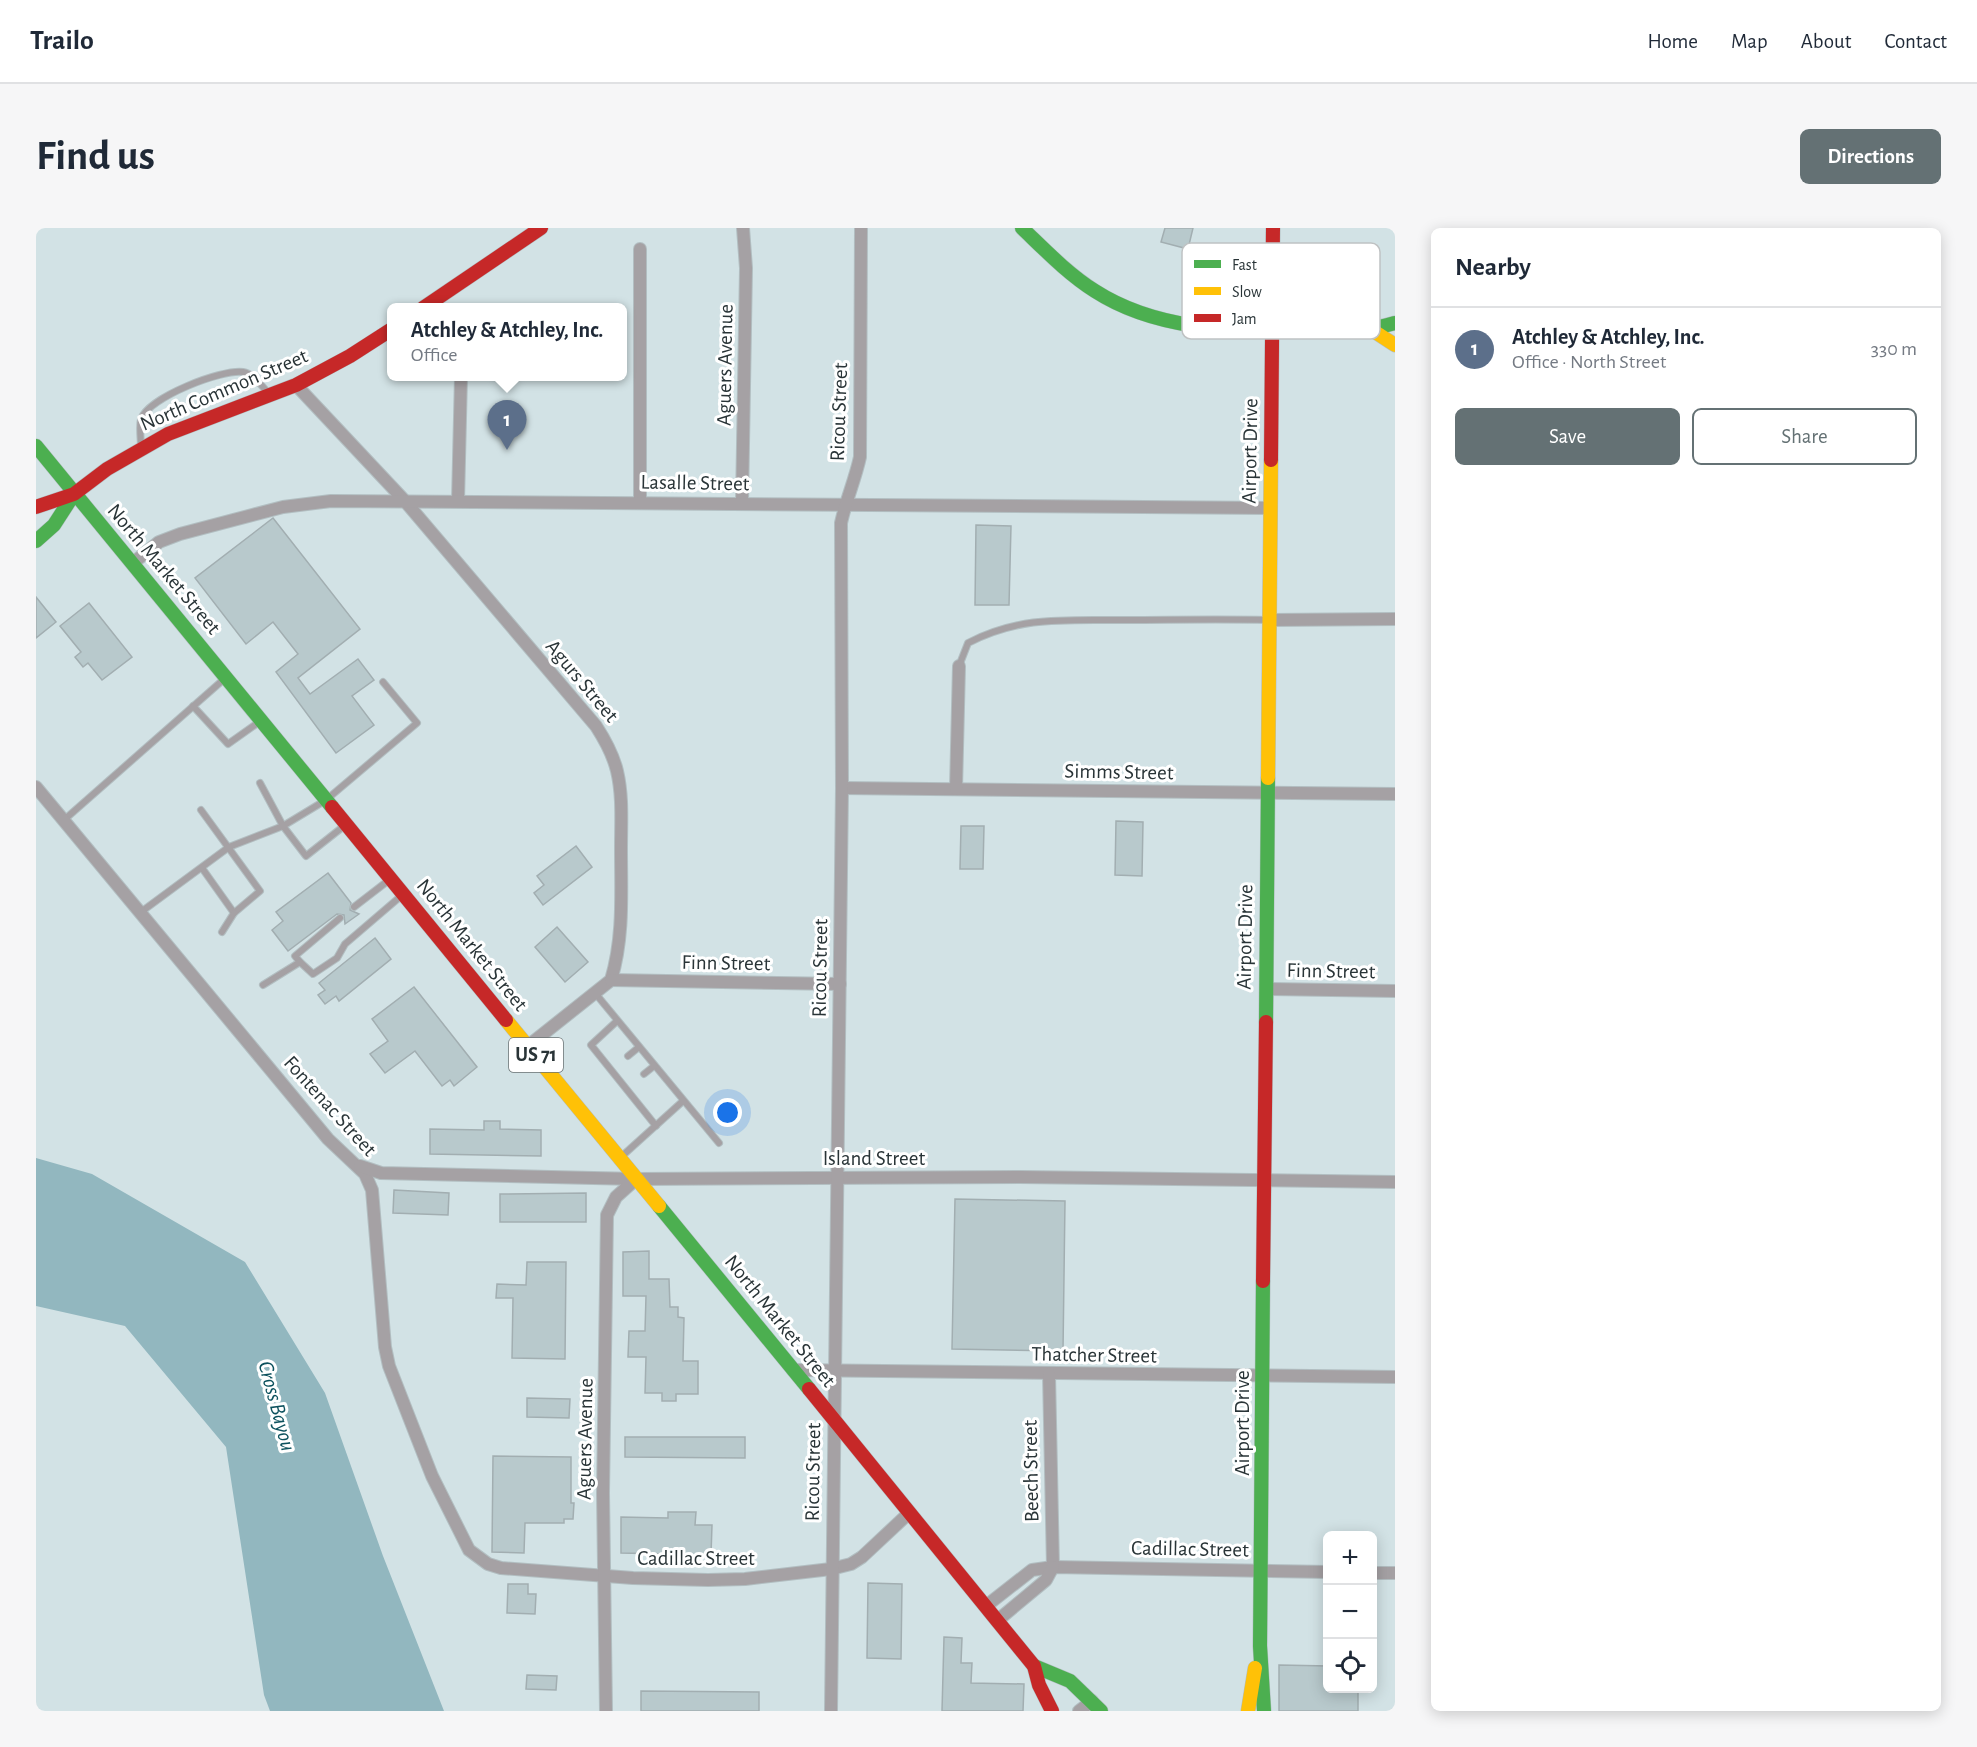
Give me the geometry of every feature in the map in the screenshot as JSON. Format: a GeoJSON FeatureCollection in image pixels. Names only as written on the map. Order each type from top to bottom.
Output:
{"type":"FeatureCollection","features":[{"type":"Feature","properties":{"kind":"main road"},"geometry":{"type":"LineString","coordinates":[[430,303],[542,228]]}},
{"type":"Feature","properties":{"kind":"main road"},"geometry":{"type":"LineString","coordinates":[[1022,228],[1063,267],[1107,298],[1138,311],[1182,324]]}},
{"type":"Feature","properties":{"kind":"main road","name":"Airport Drive"},"geometry":{"type":"LineString","coordinates":[[1274,228],[1274,243]]}},
{"type":"Feature","properties":{"kind":"main road"},"geometry":{"type":"LineString","coordinates":[[1380,328],[1395,323]]}},
{"type":"Feature","properties":{"kind":"main road","name":"North Common Street"},"geometry":{"type":"LineString","coordinates":[[36,507],[74,494],[141,447],[200,420],[296,385],[350,356],[387,331]]}},
{"type":"Feature","properties":{"kind":"main road"},"geometry":{"type":"LineString","coordinates":[[1380,335],[1395,345]]}},
{"type":"Feature","properties":{"kind":"main road","name":"Airport Drive"},"geometry":{"type":"LineString","coordinates":[[1264,1711],[1260,1646],[1272,339]]}},
{"type":"Feature","properties":{"kind":"main road","name":"North Market Street"},"geometry":{"type":"LineString","coordinates":[[36,446],[998,1620],[1034,1666],[1039,1685],[1052,1711]]}},
{"type":"Feature","properties":{"kind":"main road","name":"North Common Street"},"geometry":{"type":"LineString","coordinates":[[36,541],[54,525],[74,494]]}},
{"type":"Feature","properties":{"kind":"main road","name":"Airport Drive"},"geometry":{"type":"LineString","coordinates":[[1248,1711],[1260,1646]]}},
{"type":"Feature","properties":{"kind":"main road"},"geometry":{"type":"LineString","coordinates":[[1034,1666],[1062,1676],[1096,1706]]}},
{"type":"Feature","properties":{"kind":"street","name":"Aguers Avenue"},"geometry":{"type":"LineString","coordinates":[[742,503],[746,268],[743,228]]}},
{"type":"Feature","properties":{"kind":"street","name":"Ricou Street"},"geometry":{"type":"LineString","coordinates":[[831,1711],[833,1371],[842,788],[841,523],[845,504],[854,488],[860,457],[861,228]]}},
{"type":"Feature","properties":{"kind":"street"},"geometry":{"type":"LineString","coordinates":[[640,249],[640,502]]}},
{"type":"Feature","properties":{"kind":"street"},"geometry":{"type":"LineString","coordinates":[[458,501],[460,381]]}},
{"type":"Feature","properties":{"kind":"street","name":"Agurs Street"},"geometry":{"type":"LineString","coordinates":[[296,385],[404,500],[596,726],[611,751],[617,769],[621,801],[621,930],[611,980]]}},
{"type":"Feature","properties":{"kind":"street","name":"Lasalle Street"},"geometry":{"type":"LineString","coordinates":[[133,563],[159,542],[180,534],[283,507],[331,501],[1270,508]]}},
{"type":"Feature","properties":{"kind":"street"},"geometry":{"type":"LineString","coordinates":[[1268,620],[1395,619]]}},
{"type":"Feature","properties":{"kind":"street"},"geometry":{"type":"LineString","coordinates":[[956,789],[959,666]]}},
{"type":"Feature","properties":{"kind":"street","name":"Fontenac Street"},"geometry":{"type":"LineString","coordinates":[[36,787],[327,1138],[365,1174],[372,1190],[385,1347],[389,1366],[432,1476],[469,1550]]}},
{"type":"Feature","properties":{"kind":"street","name":"Simms Street"},"geometry":{"type":"LineString","coordinates":[[842,788],[1395,794]]}},
{"type":"Feature","properties":{"kind":"street"},"geometry":{"type":"LineString","coordinates":[[528,1046],[611,980]]}},
{"type":"Feature","properties":{"kind":"street","name":"Finn Street"},"geometry":{"type":"LineString","coordinates":[[611,980],[840,984]]}},
{"type":"Feature","properties":{"kind":"street","name":"Finn Street"},"geometry":{"type":"LineString","coordinates":[[1266,989],[1395,991]]}},
{"type":"Feature","properties":{"kind":"street","name":"Island Street"},"geometry":{"type":"LineString","coordinates":[[356,1163],[381,1173],[636,1179],[836,1177],[1395,1182]]}},
{"type":"Feature","properties":{"kind":"street","name":"Aguers Avenue"},"geometry":{"type":"LineString","coordinates":[[606,1711],[608,1215],[616,1197],[636,1179]]}},
{"type":"Feature","properties":{"kind":"street","name":"Thatcher Street"},"geometry":{"type":"LineString","coordinates":[[793,1370],[1395,1377]]}},
{"type":"Feature","properties":{"kind":"street","name":"Beech Street"},"geometry":{"type":"LineString","coordinates":[[1048,1374],[1053,1567]]}},
{"type":"Feature","properties":{"kind":"street","name":"Cadillac Street"},"geometry":{"type":"LineString","coordinates":[[469,1550],[479,1560],[501,1568],[605,1576],[736,1580],[831,1569],[851,1564],[862,1557],[909,1513]]}},
{"type":"Feature","properties":{"kind":"street"},"geometry":{"type":"LineString","coordinates":[[998,1620],[1046,1580],[1053,1567]]}},
{"type":"Feature","properties":{"kind":"street","name":"Cadillac Street"},"geometry":{"type":"LineString","coordinates":[[986,1606],[1032,1570],[1053,1567],[1323,1572]]}},
{"type":"Feature","properties":{"kind":"street"},"geometry":{"type":"LineString","coordinates":[[1377,1573],[1395,1573]]}},
{"type":"Feature","properties":{"kind":"street"},"geometry":{"type":"LineString","coordinates":[[1079,1711],[1096,1706]]}},
{"type":"Feature","properties":{"kind":"lane"},"geometry":{"type":"LineString","coordinates":[[141,447],[141,420],[146,412],[158,402],[183,388],[208,378],[243,372],[252,376],[270,396]]}},
{"type":"Feature","properties":{"kind":"lane"},"geometry":{"type":"LineString","coordinates":[[959,666],[968,643],[992,630],[1018,623],[1073,619],[1268,620]]}},
{"type":"Feature","properties":{"kind":"lane"},"geometry":{"type":"LineString","coordinates":[[64,820],[226,677]]}},
{"type":"Feature","properties":{"kind":"lane"},"geometry":{"type":"LineString","coordinates":[[141,912],[229,848],[283,826],[326,800],[417,723],[383,682]]}},
{"type":"Feature","properties":{"kind":"lane"},"geometry":{"type":"LineString","coordinates":[[193,706],[228,744],[261,720]]}},
{"type":"Feature","properties":{"kind":"lane"},"geometry":{"type":"LineString","coordinates":[[260,783],[283,826],[306,856],[346,824]]}},
{"type":"Feature","properties":{"kind":"lane"},"geometry":{"type":"LineString","coordinates":[[201,810],[260,891],[234,913],[222,932]]}},
{"type":"Feature","properties":{"kind":"lane"},"geometry":{"type":"LineString","coordinates":[[202,868],[234,913]]}},
{"type":"Feature","properties":{"kind":"lane"},"geometry":{"type":"LineString","coordinates":[[354,908],[391,879]]}},
{"type":"Feature","properties":{"kind":"lane"},"geometry":{"type":"LineString","coordinates":[[340,918],[295,956],[313,974],[337,958],[345,944],[403,894]]}},
{"type":"Feature","properties":{"kind":"lane"},"geometry":{"type":"LineString","coordinates":[[263,985],[300,962]]}},
{"type":"Feature","properties":{"kind":"lane"},"geometry":{"type":"LineString","coordinates":[[595,993],[719,1143]]}},
{"type":"Feature","properties":{"kind":"lane"},"geometry":{"type":"LineString","coordinates":[[617,1021],[591,1045],[656,1126]]}},
{"type":"Feature","properties":{"kind":"lane"},"geometry":{"type":"LineString","coordinates":[[628,1056],[639,1047]]}},
{"type":"Feature","properties":{"kind":"lane"},"geometry":{"type":"LineString","coordinates":[[611,1070],[617,1065]]}},
{"type":"Feature","properties":{"kind":"lane"},"geometry":{"type":"LineString","coordinates":[[644,1074],[654,1066]]}},
{"type":"Feature","properties":{"kind":"lane"},"geometry":{"type":"LineString","coordinates":[[627,1089],[633,1083]]}},
{"type":"Feature","properties":{"kind":"lane"},"geometry":{"type":"LineString","coordinates":[[620,1158],[683,1101]]}},
{"type":"Feature","properties":{"kind":"water","name":"Cross Bayou"},"geometry":{"type":"Polygon","coordinates":[[[36,1158],[92,1174],[245,1262],[325,1393],[383,1556],[444,1711],[270,1711],[264,1695],[226,1447],[125,1326],[36,1306],[36,1158]]]}},
{"type":"Feature","properties":{"kind":"building"},"geometry":{"type":"Polygon","coordinates":[[[1165,228],[1193,228],[1189,243],[1182,243],[1182,247],[1161,242],[1165,228]]]}},
{"type":"Feature","properties":{"kind":"building"},"geometry":{"type":"Polygon","coordinates":[[[273,518],[360,629],[298,678],[310,694],[358,659],[374,680],[352,696],[374,725],[336,753],[276,672],[298,654],[273,622],[246,644],[195,578],[273,518]]]}},
{"type":"Feature","properties":{"kind":"building"},"geometry":{"type":"Polygon","coordinates":[[[976,525],[1011,526],[1009,605],[975,605],[976,525]]]}},
{"type":"Feature","properties":{"kind":"building"},"geometry":{"type":"Polygon","coordinates":[[[36,597],[56,622],[36,638],[36,597]]]}},
{"type":"Feature","properties":{"kind":"building"},"geometry":{"type":"Polygon","coordinates":[[[89,603],[132,657],[102,680],[88,663],[83,667],[75,657],[81,652],[60,626],[89,603]]]}},
{"type":"Feature","properties":{"kind":"building"},"geometry":{"type":"Polygon","coordinates":[[[1116,821],[1143,822],[1142,876],[1115,875],[1116,821]]]}},
{"type":"Feature","properties":{"kind":"building"},"geometry":{"type":"Polygon","coordinates":[[[961,826],[984,826],[983,869],[960,869],[961,826]]]}},
{"type":"Feature","properties":{"kind":"building"},"geometry":{"type":"Polygon","coordinates":[[[576,846],[592,867],[543,905],[534,893],[544,885],[537,876],[576,846]]]}},
{"type":"Feature","properties":{"kind":"building"},"geometry":{"type":"Polygon","coordinates":[[[328,873],[351,903],[350,910],[359,914],[345,924],[344,915],[337,914],[288,951],[272,930],[283,921],[276,912],[328,873]]]}},
{"type":"Feature","properties":{"kind":"building"},"geometry":{"type":"Polygon","coordinates":[[[557,927],[588,962],[565,982],[535,947],[557,927]]]}},
{"type":"Feature","properties":{"kind":"building"},"geometry":{"type":"Polygon","coordinates":[[[375,938],[391,959],[339,1001],[336,996],[325,1004],[318,995],[325,990],[319,983],[375,938]]]}},
{"type":"Feature","properties":{"kind":"building"},"geometry":{"type":"Polygon","coordinates":[[[414,987],[477,1067],[454,1086],[450,1080],[442,1086],[415,1051],[385,1073],[370,1054],[388,1041],[372,1019],[414,987]]]}},
{"type":"Feature","properties":{"kind":"building"},"geometry":{"type":"Polygon","coordinates":[[[484,1121],[500,1121],[500,1129],[541,1130],[541,1156],[430,1154],[430,1129],[484,1130],[484,1121]]]}},
{"type":"Feature","properties":{"kind":"building"},"geometry":{"type":"Polygon","coordinates":[[[394,1190],[449,1193],[448,1215],[393,1213],[394,1190]]]}},
{"type":"Feature","properties":{"kind":"building"},"geometry":{"type":"Polygon","coordinates":[[[586,1193],[586,1222],[500,1222],[500,1194],[586,1193]]]}},
{"type":"Feature","properties":{"kind":"building"},"geometry":{"type":"Polygon","coordinates":[[[955,1199],[1065,1201],[1063,1351],[952,1349],[955,1199]]]}},
{"type":"Feature","properties":{"kind":"building"},"geometry":{"type":"Polygon","coordinates":[[[649,1251],[649,1279],[669,1279],[670,1307],[678,1307],[678,1317],[684,1318],[683,1361],[698,1361],[698,1394],[676,1394],[676,1401],[662,1401],[662,1393],[645,1393],[646,1357],[628,1357],[629,1331],[645,1331],[646,1296],[623,1296],[623,1252],[649,1251]]]}},
{"type":"Feature","properties":{"kind":"building"},"geometry":{"type":"Polygon","coordinates":[[[527,1262],[566,1262],[565,1359],[512,1358],[513,1298],[496,1298],[497,1284],[526,1285],[527,1262]]]}},
{"type":"Feature","properties":{"kind":"building"},"geometry":{"type":"Polygon","coordinates":[[[527,1398],[570,1399],[569,1418],[527,1417],[527,1398]]]}},
{"type":"Feature","properties":{"kind":"building"},"geometry":{"type":"Polygon","coordinates":[[[625,1437],[745,1437],[745,1458],[625,1457],[625,1437]]]}},
{"type":"Feature","properties":{"kind":"building"},"geometry":{"type":"Polygon","coordinates":[[[493,1456],[571,1457],[573,1519],[564,1519],[564,1523],[525,1523],[524,1553],[492,1552],[493,1456]]]}},
{"type":"Feature","properties":{"kind":"building"},"geometry":{"type":"Polygon","coordinates":[[[668,1512],[696,1512],[695,1525],[712,1525],[711,1555],[621,1553],[621,1517],[668,1518],[668,1512]]]}},
{"type":"Feature","properties":{"kind":"building"},"geometry":{"type":"Polygon","coordinates":[[[868,1583],[902,1584],[901,1659],[867,1658],[868,1583]]]}},
{"type":"Feature","properties":{"kind":"building"},"geometry":{"type":"Polygon","coordinates":[[[508,1584],[528,1584],[528,1594],[536,1594],[535,1614],[507,1613],[508,1584]]]}},
{"type":"Feature","properties":{"kind":"building"},"geometry":{"type":"Polygon","coordinates":[[[944,1637],[962,1638],[961,1663],[972,1663],[971,1683],[1024,1684],[1023,1711],[942,1711],[944,1637]]]}},
{"type":"Feature","properties":{"kind":"building"},"geometry":{"type":"Polygon","coordinates":[[[1279,1665],[1323,1666],[1323,1693],[1358,1693],[1358,1711],[1279,1711],[1279,1665]]]}},
{"type":"Feature","properties":{"kind":"building"},"geometry":{"type":"Polygon","coordinates":[[[527,1675],[557,1676],[556,1690],[526,1689],[527,1675]]]}},
{"type":"Feature","properties":{"kind":"building"},"geometry":{"type":"Polygon","coordinates":[[[641,1691],[759,1692],[759,1711],[641,1711],[641,1691]]]}},
{"type":"Feature","properties":{"kind":"traffic: fast"},"geometry":{"type":"LineString","coordinates":[[1022,228],[1066,269],[1095,291],[1118,304],[1142,313],[1182,323]]}},
{"type":"Feature","properties":{"kind":"traffic: fast"},"geometry":{"type":"LineString","coordinates":[[1380,326],[1395,323]]}},
{"type":"Feature","properties":{"kind":"traffic: fast"},"geometry":{"type":"LineString","coordinates":[[36,446],[332,807]]}},
{"type":"Feature","properties":{"kind":"traffic: fast"},"geometry":{"type":"LineString","coordinates":[[36,541],[54,525],[74,494]]}},
{"type":"Feature","properties":{"kind":"traffic: fast"},"geometry":{"type":"LineString","coordinates":[[1266,1022],[1268,778]]}},
{"type":"Feature","properties":{"kind":"traffic: fast"},"geometry":{"type":"LineString","coordinates":[[659,1206],[809,1389]]}},
{"type":"Feature","properties":{"kind":"traffic: fast"},"geometry":{"type":"LineString","coordinates":[[1263,1281],[1260,1646],[1264,1711]]}},
{"type":"Feature","properties":{"kind":"traffic: fast"},"geometry":{"type":"LineString","coordinates":[[1034,1666],[1070,1681],[1101,1711]]}},
{"type":"Feature","properties":{"kind":"traffic: slow"},"geometry":{"type":"LineString","coordinates":[[1380,335],[1395,345]]}},
{"type":"Feature","properties":{"kind":"traffic: slow"},"geometry":{"type":"LineString","coordinates":[[1268,778],[1271,460]]}},
{"type":"Feature","properties":{"kind":"traffic: slow"},"geometry":{"type":"LineString","coordinates":[[506,1020],[659,1206]]}},
{"type":"Feature","properties":{"kind":"traffic: slow"},"geometry":{"type":"LineString","coordinates":[[1248,1711],[1255,1668]]}},
{"type":"Feature","properties":{"kind":"traffic: jam"},"geometry":{"type":"LineString","coordinates":[[430,303],[541,228]]}},
{"type":"Feature","properties":{"kind":"traffic: jam"},"geometry":{"type":"LineString","coordinates":[[1273,228],[1273,243]]}},
{"type":"Feature","properties":{"kind":"traffic: jam"},"geometry":{"type":"LineString","coordinates":[[36,507],[74,494],[107,469],[168,434],[296,385],[350,356],[387,332]]}},
{"type":"Feature","properties":{"kind":"traffic: jam"},"geometry":{"type":"LineString","coordinates":[[1271,460],[1272,339]]}},
{"type":"Feature","properties":{"kind":"traffic: jam"},"geometry":{"type":"LineString","coordinates":[[332,807],[506,1020]]}},
{"type":"Feature","properties":{"kind":"traffic: jam"},"geometry":{"type":"LineString","coordinates":[[1263,1281],[1266,1022]]}},
{"type":"Feature","properties":{"kind":"traffic: jam"},"geometry":{"type":"LineString","coordinates":[[809,1389],[1034,1666],[1039,1685],[1052,1711]]}},
{"type":"Feature","properties":{"kind":"place","name":"Atchley & Atchley, Inc."},"geometry":{"type":"Point","coordinates":[507,450]}}]}
